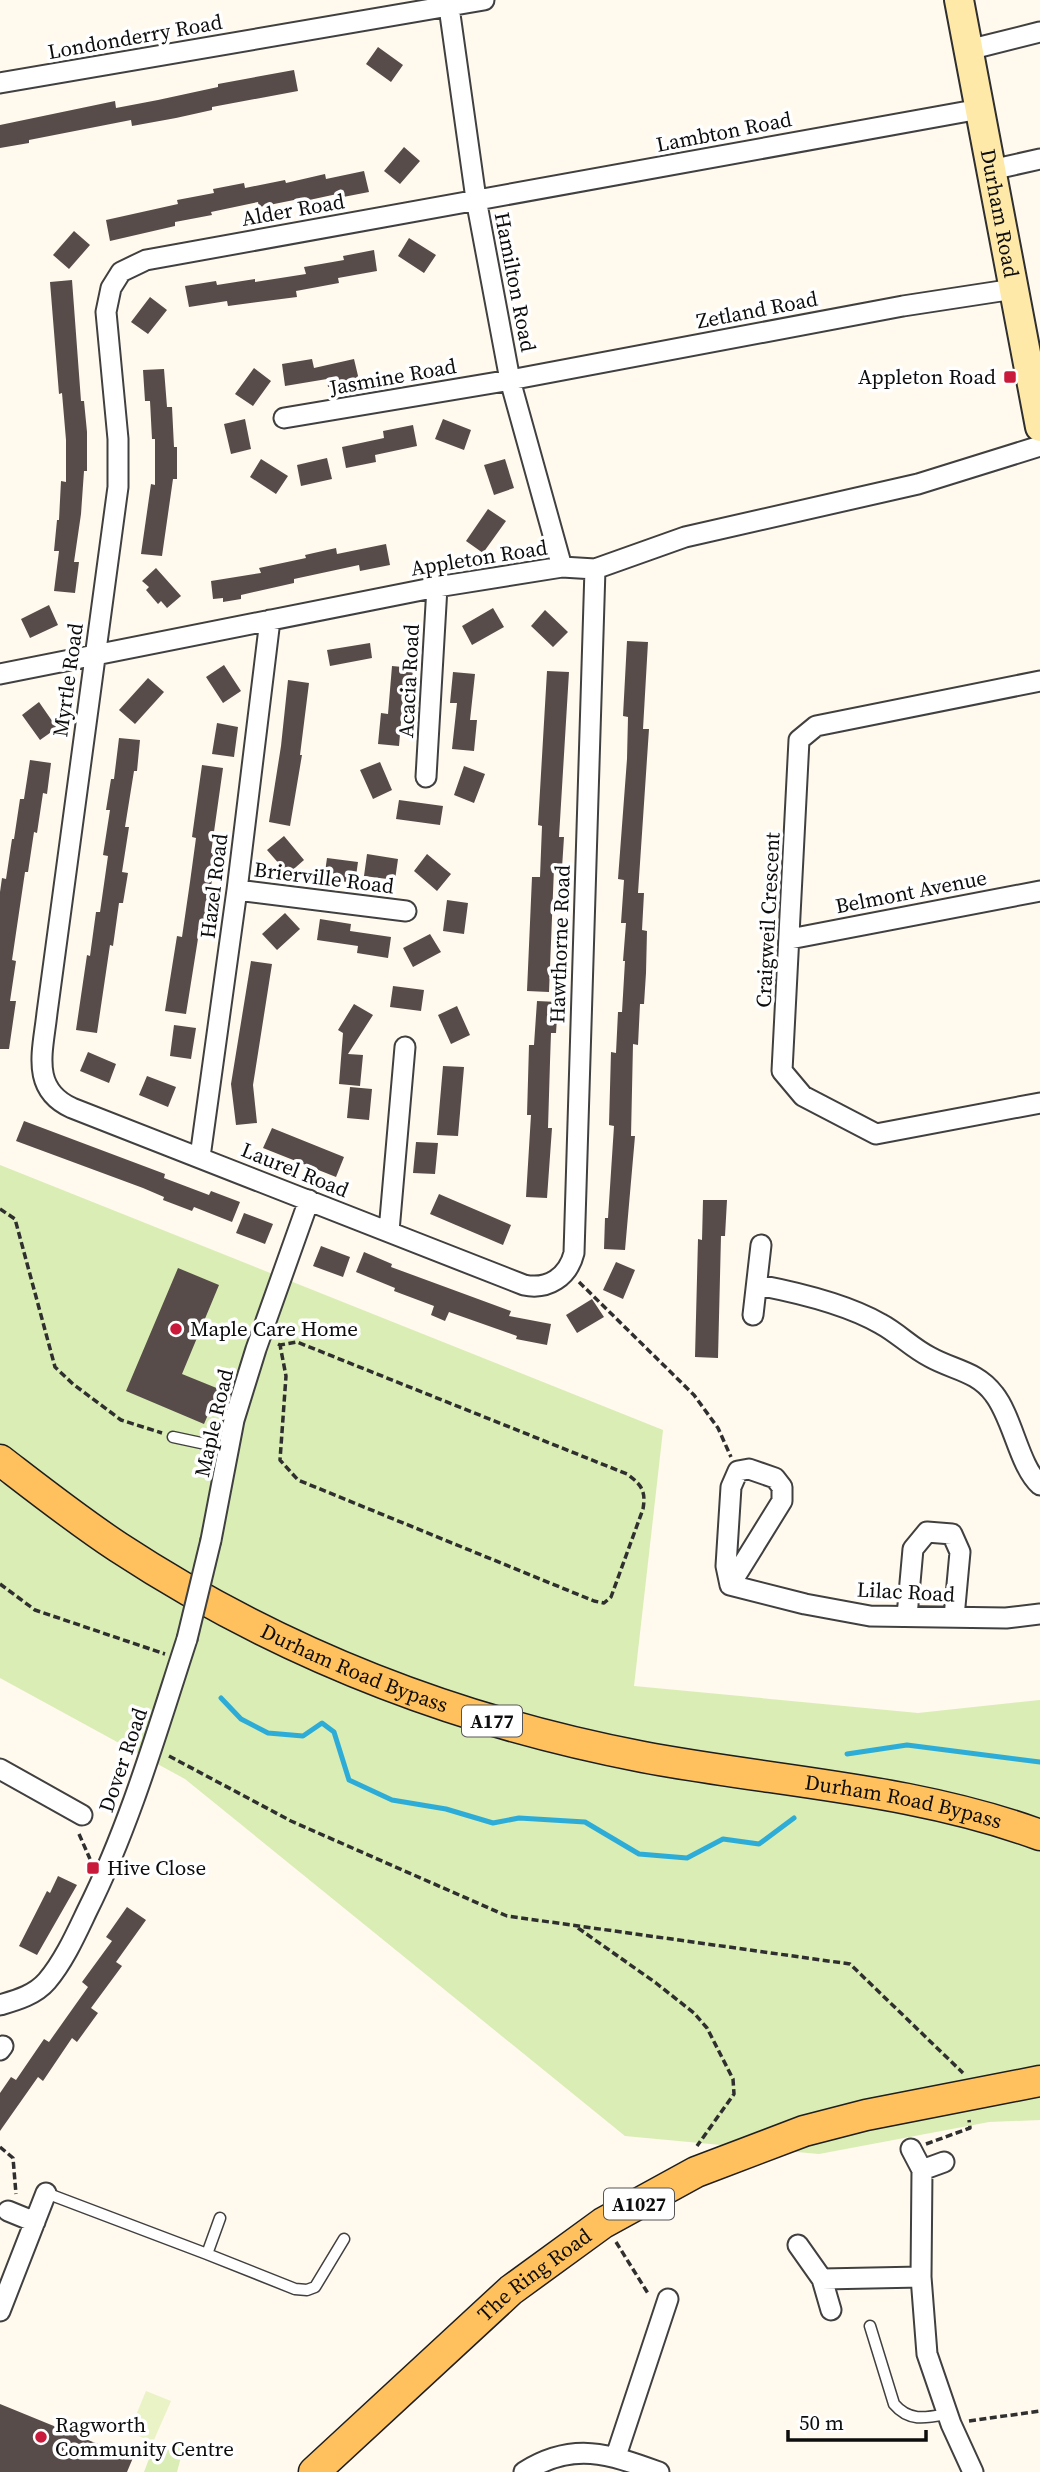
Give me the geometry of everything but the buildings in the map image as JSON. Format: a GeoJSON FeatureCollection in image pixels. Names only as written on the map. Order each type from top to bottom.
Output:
{"type":"FeatureCollection","features":[{"type":"Feature","properties":{"kind":"main road","name":"Durham Road Bypass"},"geometry":{"type":"LineString","coordinates":[[0,1460],[117,1546],[225,1611],[337,1665],[410,1694],[542,1735],[643,1757],[944,1805],[1040,1835]]}},
{"type":"Feature","properties":{"kind":"main road","name":"The Ring Road"},"geometry":{"type":"LineString","coordinates":[[314,2472],[511,2290],[603,2223],[696,2172],[804,2131],[866,2115],[1040,2081]]}},
{"type":"Feature","properties":{"kind":"street","name":"Londonderry Road"},"geometry":{"type":"LineString","coordinates":[[0,83],[449,3],[484,0]]}},
{"type":"Feature","properties":{"kind":"street","name":"Durham Road"},"geometry":{"type":"LineString","coordinates":[[959,0],[1040,427]]}},
{"type":"Feature","properties":{"kind":"street","name":"Hamilton Road"},"geometry":{"type":"LineString","coordinates":[[449,3],[476,199],[510,380],[562,567]]}},
{"type":"Feature","properties":{"kind":"street"},"geometry":{"type":"LineString","coordinates":[[968,50],[1040,32]]}},
{"type":"Feature","properties":{"kind":"street","name":"Lambton Road"},"geometry":{"type":"LineString","coordinates":[[476,199],[979,109]]}},
{"type":"Feature","properties":{"kind":"street"},"geometry":{"type":"LineString","coordinates":[[991,170],[1040,159]]}},
{"type":"Feature","properties":{"kind":"street","name":"Alder Road"},"geometry":{"type":"LineString","coordinates":[[121,271],[146,260],[476,199]]}},
{"type":"Feature","properties":{"kind":"street","name":"Myrtle Road"},"geometry":{"type":"LineString","coordinates":[[51,1095],[41,1069],[118,487],[118,439],[106,312],[111,288],[121,271]]}},
{"type":"Feature","properties":{"kind":"street","name":"Zetland Road"},"geometry":{"type":"LineString","coordinates":[[510,380],[903,306],[1014,289]]}},
{"type":"Feature","properties":{"kind":"street","name":"Jasmine Road"},"geometry":{"type":"LineString","coordinates":[[284,418],[510,380]]}},
{"type":"Feature","properties":{"kind":"street","name":"Appleton Road"},"geometry":{"type":"LineString","coordinates":[[0,674],[437,587],[562,567],[595,569],[685,537],[918,484],[1040,446]]}},
{"type":"Feature","properties":{"kind":"street","name":"Hawthorne Road"},"geometry":{"type":"LineString","coordinates":[[567,1271],[574,1253],[595,569]]}},
{"type":"Feature","properties":{"kind":"street","name":"Acacia Road"},"geometry":{"type":"LineString","coordinates":[[426,776],[437,587]]}},
{"type":"Feature","properties":{"kind":"street","name":"Hazel Road"},"geometry":{"type":"LineString","coordinates":[[200,1157],[237,890],[270,620]]}},
{"type":"Feature","properties":{"kind":"street","name":"Craigweil Crescent"},"geometry":{"type":"LineString","coordinates":[[1040,681],[816,726],[799,740],[782,1071],[803,1096],[876,1134],[1040,1103]]}},
{"type":"Feature","properties":{"kind":"street","name":"Brierville Road"},"geometry":{"type":"LineString","coordinates":[[237,890],[406,911]]}},
{"type":"Feature","properties":{"kind":"street","name":"Belmont Avenue"},"geometry":{"type":"LineString","coordinates":[[790,939],[1040,891]]}},
{"type":"Feature","properties":{"kind":"street"},"geometry":{"type":"LineString","coordinates":[[389,1231],[405,1047]]}},
{"type":"Feature","properties":{"kind":"street","name":"Laurel Road"},"geometry":{"type":"LineString","coordinates":[[51,1095],[72,1108],[524,1285],[534,1287],[548,1284],[567,1271]]}},
{"type":"Feature","properties":{"kind":"street","name":"Maple Road"},"geometry":{"type":"LineString","coordinates":[[211,1540],[234,1420],[260,1336],[309,1200]]}},
{"type":"Feature","properties":{"kind":"street"},"geometry":{"type":"LineString","coordinates":[[753,1315],[761,1245]]}},
{"type":"Feature","properties":{"kind":"street"},"geometry":{"type":"LineString","coordinates":[[758,1285],[796,1293],[869,1318],[931,1358],[979,1378],[998,1398],[1030,1470],[1040,1485]]}},
{"type":"Feature","properties":{"kind":"street"},"geometry":{"type":"LineString","coordinates":[[749,1469],[775,1478],[782,1487],[782,1501],[730,1585],[726,1566],[731,1487],[738,1471],[749,1469]]}},
{"type":"Feature","properties":{"kind":"street"},"geometry":{"type":"LineString","coordinates":[[907,1616],[913,1549],[927,1532],[952,1534],[960,1552],[954,1617]]}},
{"type":"Feature","properties":{"kind":"street","name":"Dover Road"},"geometry":{"type":"LineString","coordinates":[[0,2005],[27,1997],[47,1982],[74,1938],[106,1874],[153,1747],[187,1639],[211,1540]]}},
{"type":"Feature","properties":{"kind":"street","name":"Lilac Road"},"geometry":{"type":"LineString","coordinates":[[730,1585],[805,1604],[870,1616],[1006,1618],[1040,1614]]}},
{"type":"Feature","properties":{"kind":"street"},"geometry":{"type":"LineString","coordinates":[[0,1769],[82,1815]]}},
{"type":"Feature","properties":{"kind":"street"},"geometry":{"type":"LineString","coordinates":[[911,2149],[922,2170],[921,2277],[927,2354],[949,2419],[973,2472]]}},
{"type":"Feature","properties":{"kind":"street"},"geometry":{"type":"LineString","coordinates":[[922,2170],[944,2162]]}},
{"type":"Feature","properties":{"kind":"street"},"geometry":{"type":"LineString","coordinates":[[0,2311],[20,2216],[46,2193]]}},
{"type":"Feature","properties":{"kind":"street"},"geometry":{"type":"LineString","coordinates":[[798,2245],[822,2280],[831,2310]]}},
{"type":"Feature","properties":{"kind":"street"},"geometry":{"type":"LineString","coordinates":[[822,2280],[921,2277]]}},
{"type":"Feature","properties":{"kind":"street"},"geometry":{"type":"LineString","coordinates":[[616,2456],[665,2307]]}},
{"type":"Feature","properties":{"kind":"street"},"geometry":{"type":"LineString","coordinates":[[524,2472],[560,2455],[587,2452],[616,2456],[659,2472]]}},
{"type":"Feature","properties":{"kind":"lane"},"geometry":{"type":"LineString","coordinates":[[173,1437],[229,1449]]}},
{"type":"Feature","properties":{"kind":"lane"},"geometry":{"type":"LineString","coordinates":[[46,2193],[295,2288],[307,2290],[315,2287],[344,2239]]}},
{"type":"Feature","properties":{"kind":"lane"},"geometry":{"type":"LineString","coordinates":[[207,2254],[220,2218]]}},
{"type":"Feature","properties":{"kind":"lane"},"geometry":{"type":"LineString","coordinates":[[870,2326],[894,2404],[900,2411],[915,2418],[949,2419]]}},
{"type":"Feature","properties":{"kind":"path"},"geometry":{"type":"LineString","coordinates":[[0,1209],[15,1219],[55,1367],[121,1420],[173,1437]]}},
{"type":"Feature","properties":{"kind":"path"},"geometry":{"type":"LineString","coordinates":[[567,1271],[694,1395],[718,1429],[738,1471]]}},
{"type":"Feature","properties":{"kind":"path"},"geometry":{"type":"LineString","coordinates":[[260,1336],[280,1345],[297,1342],[627,1474],[640,1483],[646,1495],[643,1509],[611,1597],[604,1603],[594,1601],[298,1480],[280,1460],[286,1376],[280,1345]]}},
{"type":"Feature","properties":{"kind":"path"},"geometry":{"type":"LineString","coordinates":[[0,1584],[35,1610],[180,1660]]}},
{"type":"Feature","properties":{"kind":"path"},"geometry":{"type":"LineString","coordinates":[[153,1747],[290,1821],[506,1916],[850,1964],[972,2081],[961,2084],[970,2128],[911,2149]]}},
{"type":"Feature","properties":{"kind":"path"},"geometry":{"type":"LineString","coordinates":[[82,1815],[78,1832],[93,1868]]}},
{"type":"Feature","properties":{"kind":"path"},"geometry":{"type":"LineString","coordinates":[[577,1928],[694,2013],[707,2028],[733,2079],[734,2094],[689,2157],[696,2172]]}},
{"type":"Feature","properties":{"kind":"path"},"geometry":{"type":"LineString","coordinates":[[0,2147],[13,2158],[20,2216]]}},
{"type":"Feature","properties":{"kind":"path"},"geometry":{"type":"LineString","coordinates":[[603,2223],[665,2307]]}},
{"type":"Feature","properties":{"kind":"path"},"geometry":{"type":"LineString","coordinates":[[949,2419],[1040,2412]]}},
{"type":"Feature","properties":{"kind":"green space"},"geometry":{"type":"Polygon","coordinates":[[[0,1165],[663,1430],[634,1686],[918,1713],[1040,1700],[1040,2120],[989,2122],[819,2154],[625,2136],[185,1779],[0,1678],[0,1165]]]}},
{"type":"Feature","properties":{"kind":"green space"},"geometry":{"type":"Polygon","coordinates":[[[146,2391],[171,2401],[153,2442],[129,2432],[146,2391]]]}},
{"type":"Feature","properties":{"kind":"green space"},"geometry":{"type":"Polygon","coordinates":[[[177,2442],[182,2453],[177,2472],[144,2472],[152,2451],[177,2442]]]}},
{"type":"Feature","properties":{"kind":"waterway"},"geometry":{"type":"LineString","coordinates":[[221,1698],[241,1719],[268,1733],[303,1736],[322,1723],[334,1732],[349,1780],[392,1800],[446,1809],[493,1823],[519,1818],[585,1822],[639,1854],[687,1858],[723,1839],[759,1844],[794,1818]]}},
{"type":"Feature","properties":{"kind":"waterway"},"geometry":{"type":"LineString","coordinates":[[847,1754],[907,1745],[1040,1762]]}},
{"type":"Feature","properties":{"kind":"place","name":"Appleton Road"},"geometry":{"type":"Point","coordinates":[1010,377]}},
{"type":"Feature","properties":{"kind":"place","name":"Maple Care Home"},"geometry":{"type":"Point","coordinates":[176,1329]}},
{"type":"Feature","properties":{"kind":"place","name":"Hive Close"},"geometry":{"type":"Point","coordinates":[93,1868]}},
{"type":"Feature","properties":{"kind":"place","name":"Ragworth Community Centre"},"geometry":{"type":"Point","coordinates":[41,2437]}}]}
